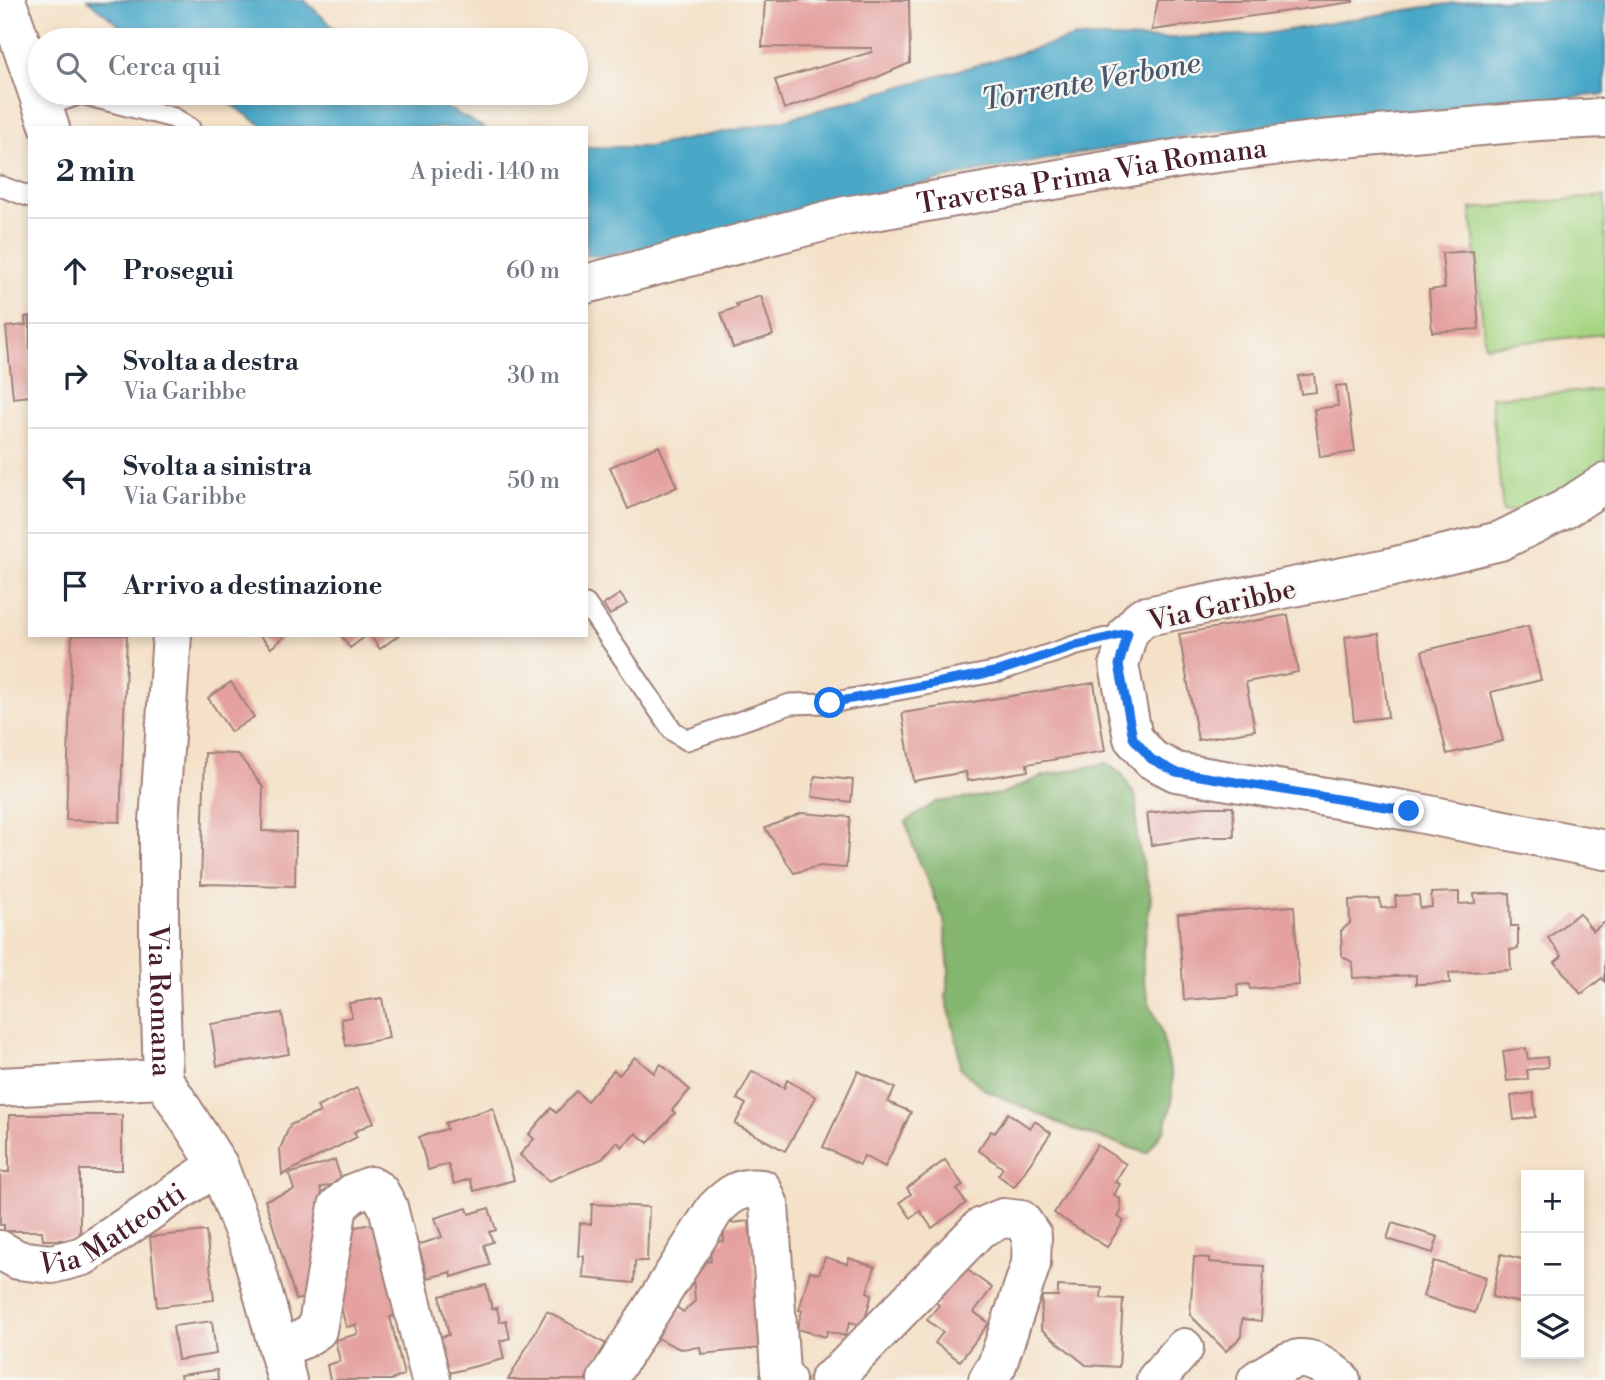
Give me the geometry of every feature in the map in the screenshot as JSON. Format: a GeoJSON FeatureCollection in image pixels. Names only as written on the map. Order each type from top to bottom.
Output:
{"type":"FeatureCollection","features":[{"type":"Feature","properties":{"kind":"street"},"geometry":{"type":"LineString","coordinates":[[6,0],[28,63]]}},
{"type":"Feature","properties":{"kind":"street","name":"Traversa Prima Via Romana"},"geometry":{"type":"LineString","coordinates":[[588,283],[845,216],[1193,156],[1321,141],[1539,121],[1605,118]]}},
{"type":"Feature","properties":{"kind":"street","name":"Via Garibbe"},"geometry":{"type":"LineString","coordinates":[[1605,483],[1565,509],[1500,541],[1388,568],[1142,617],[1128,633],[1119,665],[1133,738],[1151,759],[1176,772],[1409,811],[1605,850]]}},
{"type":"Feature","properties":{"kind":"street","name":"Via Romana"},"geometry":{"type":"LineString","coordinates":[[172,637],[159,821],[163,1079],[218,1165],[251,1250],[283,1364]]}},
{"type":"Feature","properties":{"kind":"street"},"geometry":{"type":"LineString","coordinates":[[0,1087],[163,1079]]}},
{"type":"Feature","properties":{"kind":"street","name":"Via Matteotti"},"geometry":{"type":"LineString","coordinates":[[0,1250],[18,1260],[52,1264],[83,1256],[218,1165]]}},
{"type":"Feature","properties":{"kind":"street"},"geometry":{"type":"LineString","coordinates":[[283,1364],[303,1339],[317,1330],[338,1206],[352,1192],[370,1186],[379,1191],[387,1207],[431,1380]]}},
{"type":"Feature","properties":{"kind":"street"},"geometry":{"type":"LineString","coordinates":[[607,1380],[715,1209],[732,1193],[747,1187],[762,1189],[769,1205],[780,1372],[786,1380]]}},
{"type":"Feature","properties":{"kind":"street"},"geometry":{"type":"LineString","coordinates":[[829,1380],[839,1373],[981,1228],[1003,1218],[1021,1220],[1032,1236],[1031,1264],[997,1365],[988,1380]]}},
{"type":"Feature","properties":{"kind":"street"},"geometry":{"type":"LineString","coordinates":[[1156,1380],[1184,1348]]}},
{"type":"Feature","properties":{"kind":"street"},"geometry":{"type":"LineString","coordinates":[[1257,1380],[1281,1364],[1304,1357],[1324,1365],[1341,1380]]}},
{"type":"Feature","properties":{"kind":"lane"},"geometry":{"type":"LineString","coordinates":[[47,117],[65,105]]}},
{"type":"Feature","properties":{"kind":"lane"},"geometry":{"type":"LineString","coordinates":[[124,105],[174,118],[187,126]]}},
{"type":"Feature","properties":{"kind":"lane"},"geometry":{"type":"LineString","coordinates":[[0,186],[28,196]]}},
{"type":"Feature","properties":{"kind":"lane"},"geometry":{"type":"LineString","coordinates":[[588,607],[673,731],[687,740],[790,704],[830,703],[999,671],[1077,645],[1128,633]]}},
{"type":"Feature","properties":{"kind":"green space"},"geometry":{"type":"Polygon","coordinates":[[[1605,196],[1605,334],[1485,346],[1471,209],[1605,196]]]}},
{"type":"Feature","properties":{"kind":"green space"},"geometry":{"type":"Polygon","coordinates":[[[1605,390],[1605,460],[1537,506],[1503,512],[1491,397],[1605,390]]]}},
{"type":"Feature","properties":{"kind":"green space"},"geometry":{"type":"Polygon","coordinates":[[[1106,763],[1122,774],[1136,798],[1137,840],[1151,897],[1143,950],[1143,976],[1149,1002],[1160,1027],[1172,1077],[1172,1103],[1165,1128],[1147,1153],[1075,1130],[985,1090],[960,1068],[958,1046],[946,997],[949,971],[944,920],[913,846],[906,822],[936,802],[1001,794],[1043,776],[1106,763]]]}},
{"type":"Feature","properties":{"kind":"water"},"geometry":{"type":"Polygon","coordinates":[[[88,0],[304,0],[334,28],[122,28],[88,0]]]}},
{"type":"Feature","properties":{"kind":"water","name":"Torrente Verbone"},"geometry":{"type":"Polygon","coordinates":[[[1478,0],[1605,0],[1605,94],[1220,131],[1087,152],[965,174],[670,243],[600,256],[588,255],[588,147],[647,147],[780,121],[1076,37],[1149,39],[1265,34],[1478,0]]]}},
{"type":"Feature","properties":{"kind":"water"},"geometry":{"type":"Polygon","coordinates":[[[232,105],[441,105],[481,126],[263,126],[232,105]]]}},
{"type":"Feature","properties":{"kind":"building"},"geometry":{"type":"Polygon","coordinates":[[[765,0],[909,0],[910,63],[873,79],[784,109],[775,80],[872,52],[872,48],[762,47],[765,0]]]}},
{"type":"Feature","properties":{"kind":"building"},"geometry":{"type":"Polygon","coordinates":[[[1158,0],[1353,0],[1353,2],[1152,30],[1158,0]]]}},
{"type":"Feature","properties":{"kind":"building"},"geometry":{"type":"Polygon","coordinates":[[[1473,251],[1479,329],[1432,332],[1429,290],[1445,288],[1442,253],[1473,251]]]}},
{"type":"Feature","properties":{"kind":"building"},"geometry":{"type":"Polygon","coordinates":[[[761,296],[773,335],[733,348],[721,313],[738,307],[736,304],[761,296]]]}},
{"type":"Feature","properties":{"kind":"building"},"geometry":{"type":"Polygon","coordinates":[[[28,316],[28,396],[13,398],[6,327],[26,325],[25,317],[28,316]]]}},
{"type":"Feature","properties":{"kind":"building"},"geometry":{"type":"Polygon","coordinates":[[[1314,374],[1316,392],[1301,394],[1298,376],[1314,374]]]}},
{"type":"Feature","properties":{"kind":"building"},"geometry":{"type":"Polygon","coordinates":[[[1346,385],[1355,452],[1320,457],[1314,409],[1338,406],[1336,386],[1346,385]]]}},
{"type":"Feature","properties":{"kind":"building"},"geometry":{"type":"Polygon","coordinates":[[[659,446],[677,487],[628,509],[610,467],[659,446]]]}},
{"type":"Feature","properties":{"kind":"building"},"geometry":{"type":"Polygon","coordinates":[[[620,594],[627,604],[610,615],[603,605],[620,594]]]}},
{"type":"Feature","properties":{"kind":"building"},"geometry":{"type":"Polygon","coordinates":[[[1288,615],[1298,672],[1246,682],[1255,730],[1198,740],[1179,634],[1288,615]]]}},
{"type":"Feature","properties":{"kind":"building"},"geometry":{"type":"Polygon","coordinates":[[[1528,626],[1541,680],[1491,692],[1503,741],[1447,754],[1422,651],[1528,626]]]}},
{"type":"Feature","properties":{"kind":"building"},"geometry":{"type":"Polygon","coordinates":[[[1379,633],[1388,717],[1354,721],[1345,637],[1379,633]]]}},
{"type":"Feature","properties":{"kind":"building"},"geometry":{"type":"Polygon","coordinates":[[[72,637],[127,637],[120,822],[66,820],[72,637]]]}},
{"type":"Feature","properties":{"kind":"building"},"geometry":{"type":"Polygon","coordinates":[[[261,637],[284,637],[271,648],[261,637]]]}},
{"type":"Feature","properties":{"kind":"building"},"geometry":{"type":"Polygon","coordinates":[[[342,637],[364,637],[350,648],[342,637]]]}},
{"type":"Feature","properties":{"kind":"building"},"geometry":{"type":"Polygon","coordinates":[[[371,637],[396,637],[380,649],[371,637]]]}},
{"type":"Feature","properties":{"kind":"building"},"geometry":{"type":"Polygon","coordinates":[[[231,682],[254,717],[231,732],[208,698],[231,682]]]}},
{"type":"Feature","properties":{"kind":"building"},"geometry":{"type":"Polygon","coordinates":[[[1094,683],[1105,751],[1027,764],[1028,771],[967,781],[966,772],[913,781],[902,713],[1094,683]]]}},
{"type":"Feature","properties":{"kind":"building"},"geometry":{"type":"Polygon","coordinates":[[[205,753],[238,754],[263,787],[262,831],[296,832],[295,886],[201,884],[205,753]]]}},
{"type":"Feature","properties":{"kind":"building"},"geometry":{"type":"Polygon","coordinates":[[[815,776],[853,780],[851,802],[812,797],[815,776]]]}},
{"type":"Feature","properties":{"kind":"building"},"geometry":{"type":"Polygon","coordinates":[[[1233,807],[1234,837],[1206,837],[1151,845],[1147,813],[1233,807]]]}},
{"type":"Feature","properties":{"kind":"building"},"geometry":{"type":"Polygon","coordinates":[[[802,813],[850,817],[846,868],[819,866],[794,873],[765,828],[802,813]]]}},
{"type":"Feature","properties":{"kind":"building"},"geometry":{"type":"Polygon","coordinates":[[[1459,892],[1459,904],[1475,903],[1474,894],[1510,893],[1511,926],[1518,926],[1518,949],[1510,950],[1511,970],[1449,973],[1450,983],[1416,984],[1416,975],[1353,978],[1352,962],[1342,956],[1341,931],[1350,923],[1349,900],[1380,899],[1381,908],[1396,907],[1395,896],[1419,895],[1420,908],[1432,907],[1431,893],[1459,892]]]}},
{"type":"Feature","properties":{"kind":"building"},"geometry":{"type":"Polygon","coordinates":[[[1294,906],[1299,985],[1250,989],[1249,984],[1237,985],[1238,996],[1184,1000],[1178,914],[1294,906]]]}},
{"type":"Feature","properties":{"kind":"building"},"geometry":{"type":"Polygon","coordinates":[[[1579,913],[1593,931],[1605,922],[1605,982],[1602,978],[1581,994],[1555,962],[1562,956],[1548,938],[1579,913]]]}},
{"type":"Feature","properties":{"kind":"building"},"geometry":{"type":"Polygon","coordinates":[[[382,998],[389,1038],[346,1046],[341,1019],[352,1017],[349,1003],[382,998]]]}},
{"type":"Feature","properties":{"kind":"building"},"geometry":{"type":"Polygon","coordinates":[[[282,1013],[289,1054],[217,1066],[211,1024],[282,1013]]]}},
{"type":"Feature","properties":{"kind":"building"},"geometry":{"type":"Polygon","coordinates":[[[1526,1048],[1528,1059],[1547,1057],[1548,1067],[1527,1070],[1528,1079],[1507,1081],[1503,1051],[1526,1048]]]}},
{"type":"Feature","properties":{"kind":"building"},"geometry":{"type":"Polygon","coordinates":[[[635,1057],[654,1073],[661,1064],[690,1090],[672,1110],[675,1113],[648,1143],[636,1133],[622,1147],[617,1142],[602,1159],[549,1181],[520,1155],[534,1139],[529,1134],[551,1108],[556,1113],[576,1091],[587,1101],[614,1070],[619,1075],[635,1057]]]}},
{"type":"Feature","properties":{"kind":"building"},"geometry":{"type":"Polygon","coordinates":[[[752,1071],[784,1088],[787,1080],[816,1097],[785,1151],[735,1124],[746,1104],[737,1099],[752,1071]]]}},
{"type":"Feature","properties":{"kind":"building"},"geometry":{"type":"Polygon","coordinates":[[[858,1071],[895,1088],[888,1102],[911,1112],[885,1167],[864,1156],[860,1165],[823,1147],[858,1071]]]}},
{"type":"Feature","properties":{"kind":"building"},"geometry":{"type":"Polygon","coordinates":[[[357,1088],[374,1122],[354,1132],[357,1137],[282,1175],[280,1149],[290,1125],[320,1112],[317,1107],[357,1088]]]}},
{"type":"Feature","properties":{"kind":"building"},"geometry":{"type":"Polygon","coordinates":[[[1533,1093],[1536,1117],[1514,1120],[1511,1096],[1533,1093]]]}},
{"type":"Feature","properties":{"kind":"building"},"geometry":{"type":"Polygon","coordinates":[[[493,1108],[514,1180],[474,1191],[470,1179],[454,1184],[448,1164],[428,1170],[419,1137],[447,1129],[445,1123],[493,1108]]]}},
{"type":"Feature","properties":{"kind":"building"},"geometry":{"type":"Polygon","coordinates":[[[1008,1113],[1030,1128],[1035,1121],[1051,1133],[1014,1187],[998,1175],[1003,1168],[978,1150],[991,1131],[995,1133],[1008,1113]]]}},
{"type":"Feature","properties":{"kind":"building"},"geometry":{"type":"Polygon","coordinates":[[[9,1115],[122,1115],[122,1170],[80,1170],[80,1240],[43,1240],[42,1231],[4,1231],[4,1225],[0,1225],[0,1172],[9,1172],[9,1115]]]}},
{"type":"Feature","properties":{"kind":"building"},"geometry":{"type":"Polygon","coordinates":[[[1097,1145],[1126,1164],[1115,1182],[1120,1184],[1114,1195],[1120,1199],[1121,1212],[1118,1217],[1124,1221],[1107,1247],[1054,1213],[1097,1145]]]}},
{"type":"Feature","properties":{"kind":"building"},"geometry":{"type":"Polygon","coordinates":[[[335,1160],[342,1182],[320,1188],[326,1206],[315,1294],[296,1300],[265,1200],[294,1190],[289,1174],[335,1160]]]}},
{"type":"Feature","properties":{"kind":"building"},"geometry":{"type":"Polygon","coordinates":[[[945,1160],[963,1185],[957,1190],[966,1203],[932,1228],[920,1211],[911,1218],[900,1202],[911,1194],[907,1188],[945,1160]]]}},
{"type":"Feature","properties":{"kind":"building"},"geometry":{"type":"Polygon","coordinates":[[[592,1204],[649,1207],[647,1261],[635,1261],[634,1283],[583,1278],[584,1256],[578,1256],[580,1223],[591,1224],[592,1204]]]}},
{"type":"Feature","properties":{"kind":"building"},"geometry":{"type":"Polygon","coordinates":[[[467,1208],[469,1214],[489,1208],[496,1230],[489,1232],[493,1242],[484,1245],[490,1265],[452,1277],[451,1272],[428,1278],[418,1245],[442,1237],[435,1218],[467,1208]]]}},
{"type":"Feature","properties":{"kind":"building"},"geometry":{"type":"Polygon","coordinates":[[[749,1221],[761,1348],[701,1354],[700,1347],[680,1349],[655,1337],[674,1305],[683,1312],[695,1301],[692,1263],[711,1261],[709,1243],[724,1241],[723,1224],[749,1221]]]}},
{"type":"Feature","properties":{"kind":"building"},"geometry":{"type":"Polygon","coordinates":[[[378,1223],[398,1315],[390,1317],[404,1375],[391,1380],[330,1380],[327,1365],[340,1361],[335,1340],[358,1334],[356,1325],[346,1327],[338,1295],[350,1228],[378,1223]]]}},
{"type":"Feature","properties":{"kind":"building"},"geometry":{"type":"Polygon","coordinates":[[[1392,1223],[1438,1237],[1433,1253],[1387,1239],[1392,1223]]]}},
{"type":"Feature","properties":{"kind":"building"},"geometry":{"type":"Polygon","coordinates":[[[206,1231],[214,1300],[157,1307],[150,1237],[206,1231]]]}},
{"type":"Feature","properties":{"kind":"building"},"geometry":{"type":"Polygon","coordinates":[[[1501,1254],[1521,1259],[1521,1303],[1492,1297],[1501,1254]]]}},
{"type":"Feature","properties":{"kind":"building"},"geometry":{"type":"Polygon","coordinates":[[[825,1257],[847,1264],[849,1258],[875,1267],[867,1292],[872,1294],[863,1326],[850,1322],[845,1336],[827,1331],[826,1337],[797,1329],[802,1311],[799,1310],[810,1271],[819,1274],[825,1257]]]}},
{"type":"Feature","properties":{"kind":"building"},"geometry":{"type":"Polygon","coordinates":[[[1194,1257],[1209,1258],[1209,1262],[1264,1266],[1261,1321],[1242,1319],[1241,1337],[1226,1351],[1190,1315],[1194,1257]]]}},
{"type":"Feature","properties":{"kind":"building"},"geometry":{"type":"Polygon","coordinates":[[[1434,1261],[1486,1277],[1475,1313],[1423,1296],[1434,1261]]]}},
{"type":"Feature","properties":{"kind":"building"},"geometry":{"type":"Polygon","coordinates":[[[958,1263],[992,1288],[974,1312],[989,1323],[960,1361],[935,1343],[943,1332],[927,1320],[939,1305],[931,1299],[958,1263]]]}},
{"type":"Feature","properties":{"kind":"building"},"geometry":{"type":"Polygon","coordinates":[[[486,1285],[492,1309],[497,1308],[500,1322],[506,1320],[510,1338],[500,1341],[504,1359],[445,1374],[436,1338],[449,1335],[440,1296],[486,1285]]]}},
{"type":"Feature","properties":{"kind":"building"},"geometry":{"type":"Polygon","coordinates":[[[1058,1286],[1102,1288],[1101,1298],[1123,1299],[1119,1367],[1086,1365],[1041,1329],[1042,1296],[1058,1296],[1058,1286]]]}},
{"type":"Feature","properties":{"kind":"building"},"geometry":{"type":"Polygon","coordinates":[[[547,1311],[606,1344],[585,1380],[508,1380],[547,1311]]]}},
{"type":"Feature","properties":{"kind":"building"},"geometry":{"type":"Polygon","coordinates":[[[212,1321],[216,1354],[178,1360],[173,1326],[212,1321]]]}},
{"type":"Feature","properties":{"kind":"building"},"geometry":{"type":"Polygon","coordinates":[[[217,1370],[218,1380],[181,1380],[180,1375],[217,1370]]]}},
{"type":"Feature","properties":{"kind":"route"},"geometry":{"type":"LineString","coordinates":[[830,703],[999,671],[1077,645],[1128,633],[1119,665],[1133,738],[1151,759],[1176,772],[1409,811]]}}]}
